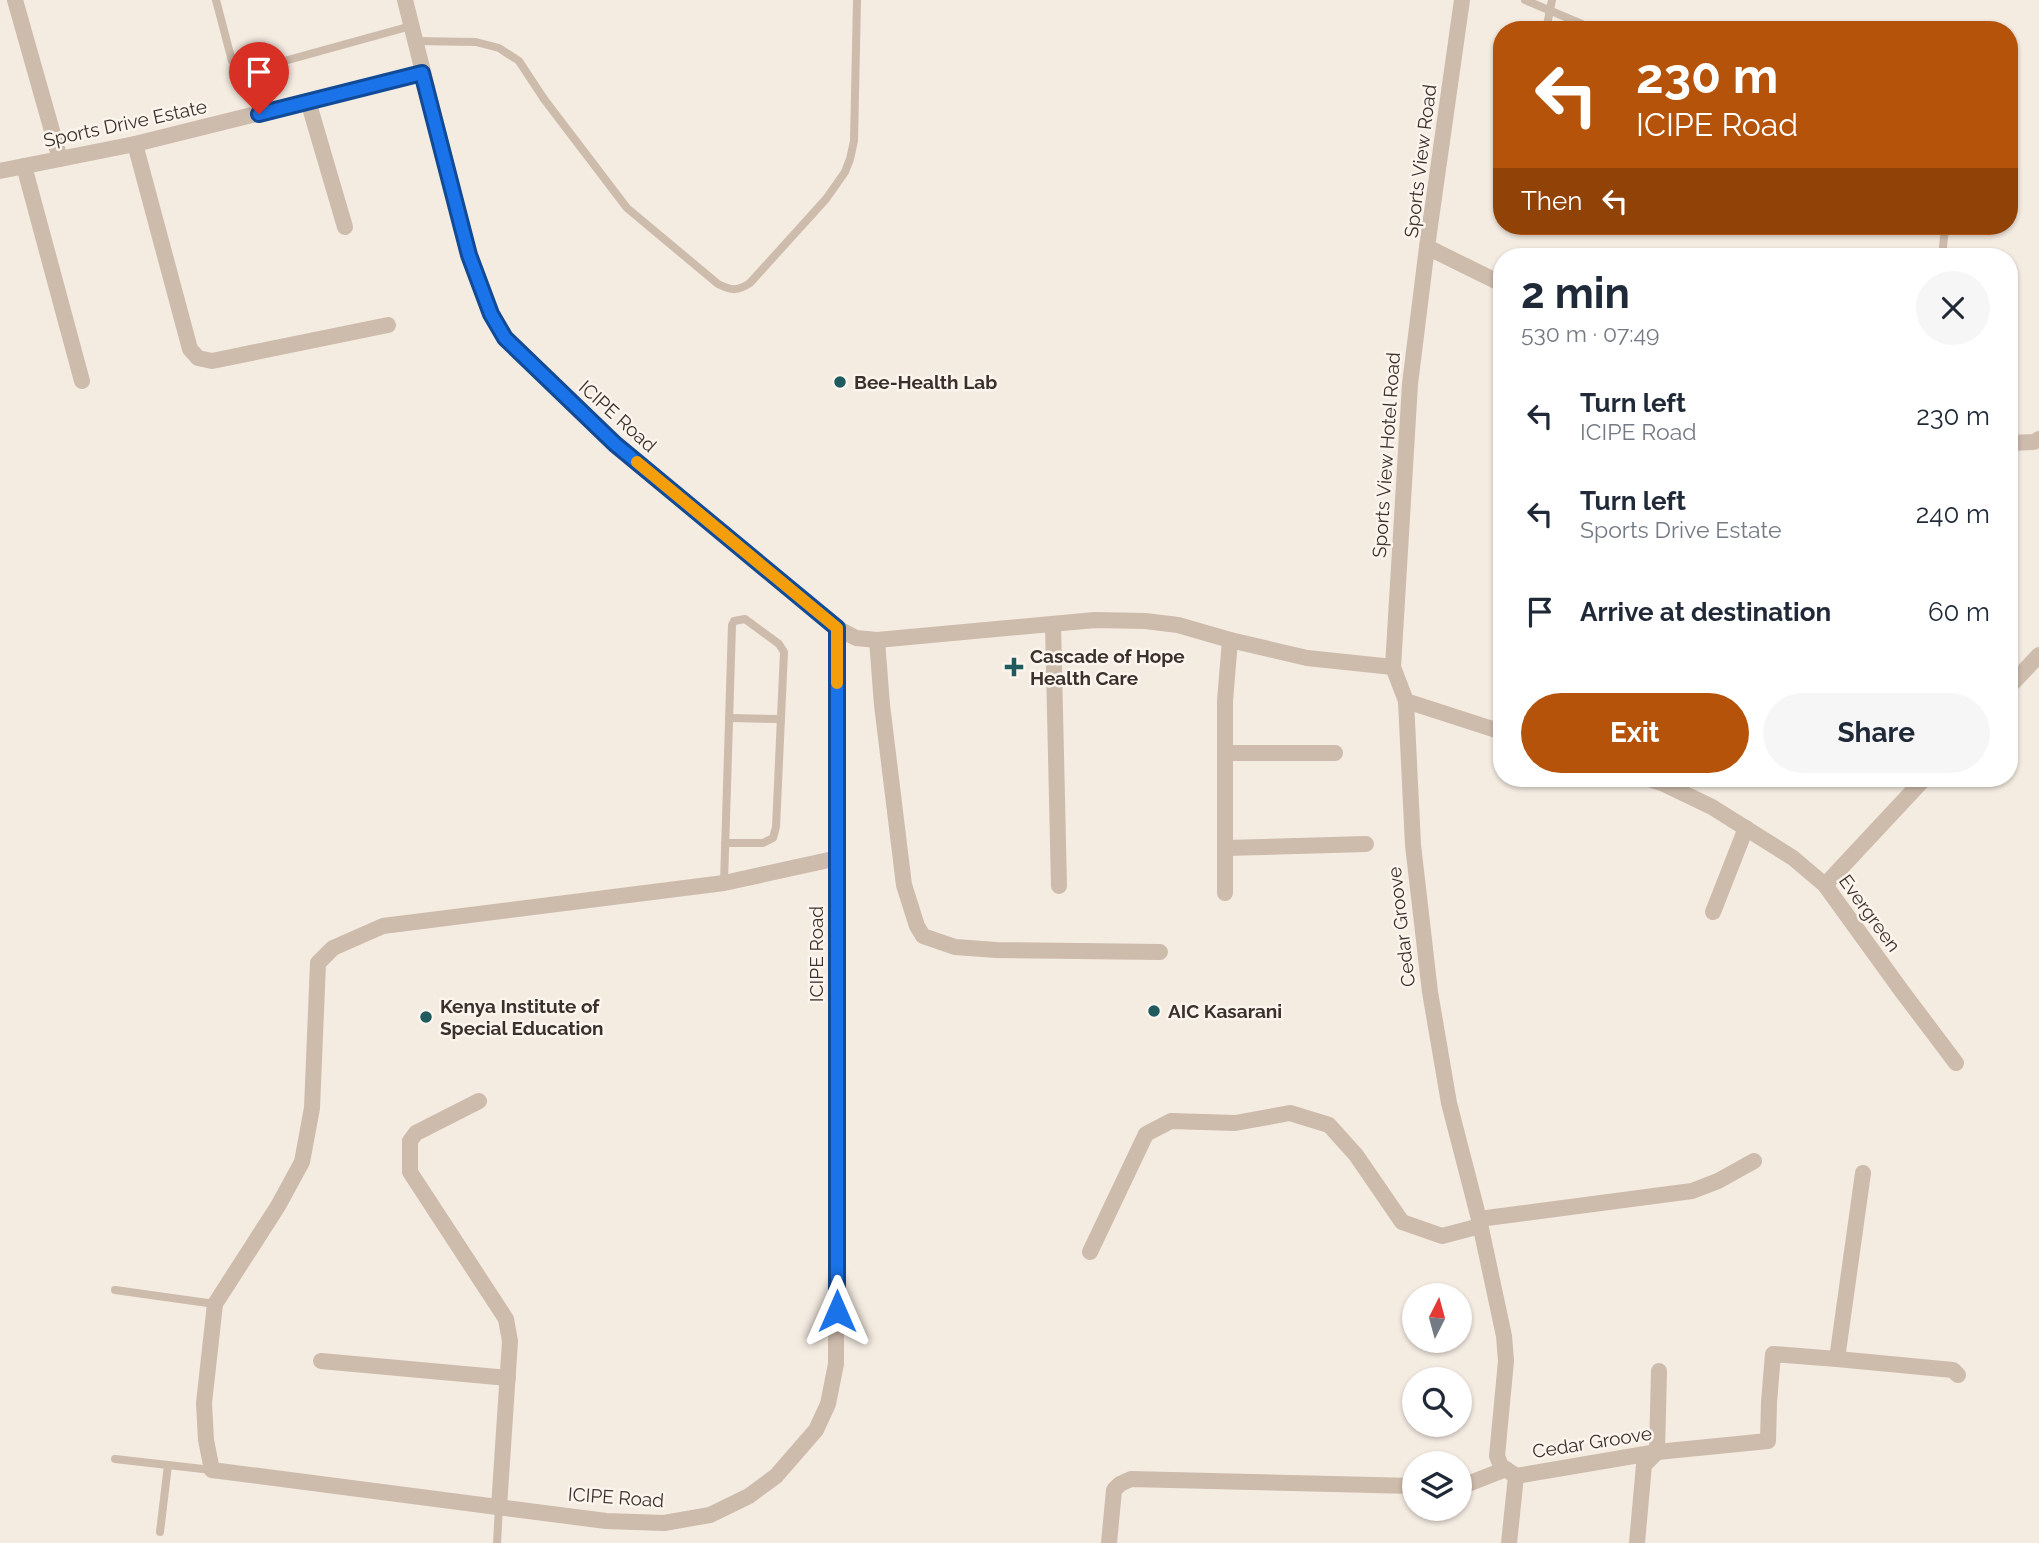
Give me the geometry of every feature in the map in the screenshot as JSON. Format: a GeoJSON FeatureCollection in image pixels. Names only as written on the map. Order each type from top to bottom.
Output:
{"type":"FeatureCollection","features":[{"type":"Feature","properties":{"kind":"street"},"geometry":{"type":"LineString","coordinates":[[15,0],[60,159]]}},
{"type":"Feature","properties":{"kind":"street","name":"ICIPE Road"},"geometry":{"type":"LineString","coordinates":[[212,1470],[606,1521],[664,1523],[710,1515],[748,1496],[776,1476],[816,1430],[828,1404],[836,1364],[837,628],[615,444],[505,338],[491,314],[469,255],[405,0]]}},
{"type":"Feature","properties":{"kind":"street","name":"Sports View Road"},"geometry":{"type":"LineString","coordinates":[[1462,0],[1427,247],[1493,280]]}},
{"type":"Feature","properties":{"kind":"street","name":"Sports Drive Estate"},"geometry":{"type":"LineString","coordinates":[[0,171],[135,144],[422,73]]}},
{"type":"Feature","properties":{"kind":"street"},"geometry":{"type":"LineString","coordinates":[[308,101],[345,227]]}},
{"type":"Feature","properties":{"kind":"street"},"geometry":{"type":"LineString","coordinates":[[135,144],[190,349],[198,358],[212,361],[388,325]]}},
{"type":"Feature","properties":{"kind":"street"},"geometry":{"type":"LineString","coordinates":[[24,166],[82,381]]}},
{"type":"Feature","properties":{"kind":"street","name":"Sports View Hotel Road"},"geometry":{"type":"LineString","coordinates":[[1393,667],[1410,384],[1427,247]]}},
{"type":"Feature","properties":{"kind":"street"},"geometry":{"type":"LineString","coordinates":[[2018,443],[2034,442],[2039,439]]}},
{"type":"Feature","properties":{"kind":"street"},"geometry":{"type":"LineString","coordinates":[[837,628],[856,638],[877,640],[1095,620],[1145,621],[1178,625],[1307,658],[1393,667]]}},
{"type":"Feature","properties":{"kind":"street"},"geometry":{"type":"LineString","coordinates":[[1053,624],[1059,886]]}},
{"type":"Feature","properties":{"kind":"street"},"geometry":{"type":"LineString","coordinates":[[877,640],[882,705],[904,885],[917,926],[923,936],[955,947],[996,950],[1160,952]]}},
{"type":"Feature","properties":{"kind":"street"},"geometry":{"type":"LineString","coordinates":[[1225,892],[1225,701],[1230,640]]}},
{"type":"Feature","properties":{"kind":"street"},"geometry":{"type":"LineString","coordinates":[[2018,677],[2039,655]]}},
{"type":"Feature","properties":{"kind":"street","name":"Cedar Groove"},"geometry":{"type":"LineString","coordinates":[[1393,667],[1406,701],[1413,845],[1430,992],[1449,1103],[1504,1336],[1506,1361],[1497,1456],[1501,1466],[1511,1473],[1657,1452],[1768,1441],[1773,1354],[1837,1359]]}},
{"type":"Feature","properties":{"kind":"street"},"geometry":{"type":"LineString","coordinates":[[1406,701],[1493,729]]}},
{"type":"Feature","properties":{"kind":"street"},"geometry":{"type":"LineString","coordinates":[[1225,753],[1335,753]]}},
{"type":"Feature","properties":{"kind":"street","name":"Evergreen"},"geometry":{"type":"LineString","coordinates":[[1670,787],[1712,807],[1746,828],[1793,858],[1825,885],[1956,1063]]}},
{"type":"Feature","properties":{"kind":"street"},"geometry":{"type":"LineString","coordinates":[[1825,885],[1917,787]]}},
{"type":"Feature","properties":{"kind":"street"},"geometry":{"type":"LineString","coordinates":[[1713,912],[1746,828]]}},
{"type":"Feature","properties":{"kind":"street"},"geometry":{"type":"LineString","coordinates":[[1225,848],[1366,844]]}},
{"type":"Feature","properties":{"kind":"street"},"geometry":{"type":"LineString","coordinates":[[212,1470],[206,1440],[204,1403],[215,1304],[278,1206],[302,1162],[312,1108],[318,963],[333,948],[383,926],[724,883],[838,858]]}},
{"type":"Feature","properties":{"kind":"street"},"geometry":{"type":"LineString","coordinates":[[479,1101],[416,1133],[410,1141],[410,1172],[506,1319],[510,1341],[499,1507]]}},
{"type":"Feature","properties":{"kind":"street"},"geometry":{"type":"LineString","coordinates":[[1090,1252],[1146,1134],[1171,1121],[1235,1123],[1290,1113],[1329,1125],[1356,1155],[1402,1222],[1442,1236],[1479,1223],[1692,1191],[1718,1181],[1754,1161]]}},
{"type":"Feature","properties":{"kind":"street"},"geometry":{"type":"LineString","coordinates":[[1863,1173],[1837,1359],[1953,1370],[1958,1375]]}},
{"type":"Feature","properties":{"kind":"street"},"geometry":{"type":"LineString","coordinates":[[321,1361],[508,1378]]}},
{"type":"Feature","properties":{"kind":"street"},"geometry":{"type":"LineString","coordinates":[[1637,1543],[1644,1465],[1657,1452],[1659,1371]]}},
{"type":"Feature","properties":{"kind":"street"},"geometry":{"type":"LineString","coordinates":[[1472,1484],[1511,1473],[1509,1543]]}},
{"type":"Feature","properties":{"kind":"street"},"geometry":{"type":"LineString","coordinates":[[1109,1543],[1114,1490],[1131,1479],[1402,1486]]}},
{"type":"Feature","properties":{"kind":"lane"},"geometry":{"type":"LineString","coordinates":[[216,0],[232,61],[239,69],[248,71],[413,34],[476,42],[499,48],[519,61],[577,144],[627,208],[718,284],[730,290],[740,290],[750,284],[826,199],[845,172],[853,141],[857,0]]}},
{"type":"Feature","properties":{"kind":"lane"},"geometry":{"type":"LineString","coordinates":[[1525,0],[1551,4],[1579,21]]}},
{"type":"Feature","properties":{"kind":"lane"},"geometry":{"type":"LineString","coordinates":[[724,883],[725,843],[732,625],[734,621],[745,619],[783,648],[785,659],[776,827],[773,838],[763,843],[725,843]]}},
{"type":"Feature","properties":{"kind":"lane"},"geometry":{"type":"LineString","coordinates":[[729,718],[781,719]]}},
{"type":"Feature","properties":{"kind":"lane"},"geometry":{"type":"LineString","coordinates":[[115,1290],[215,1304]]}},
{"type":"Feature","properties":{"kind":"lane"},"geometry":{"type":"LineString","coordinates":[[115,1459],[212,1470]]}},
{"type":"Feature","properties":{"kind":"lane"},"geometry":{"type":"LineString","coordinates":[[160,1532],[168,1465]]}},
{"type":"Feature","properties":{"kind":"lane"},"geometry":{"type":"LineString","coordinates":[[497,1543],[499,1507]]}},
{"type":"Feature","properties":{"kind":"slow traffic"},"geometry":{"type":"LineString","coordinates":[[637,462],[837,628],[837,683]]}},
{"type":"Feature","properties":{"kind":"place","name":"Bee-Health Lab"},"geometry":{"type":"Point","coordinates":[840,382]}},
{"type":"Feature","properties":{"kind":"place","name":"Cascade of Hope Health Care"},"geometry":{"type":"Point","coordinates":[1014,667]}},
{"type":"Feature","properties":{"kind":"place","name":"AIC Kasarani"},"geometry":{"type":"Point","coordinates":[1154,1011]}},
{"type":"Feature","properties":{"kind":"place","name":"Kenya Institute of Special Education"},"geometry":{"type":"Point","coordinates":[426,1017]}},
{"type":"Feature","properties":{"kind":"route"},"geometry":{"type":"LineString","coordinates":[[259,114],[422,73],[469,255],[491,314],[505,338],[615,444],[837,628],[837,1311]]}}]}
